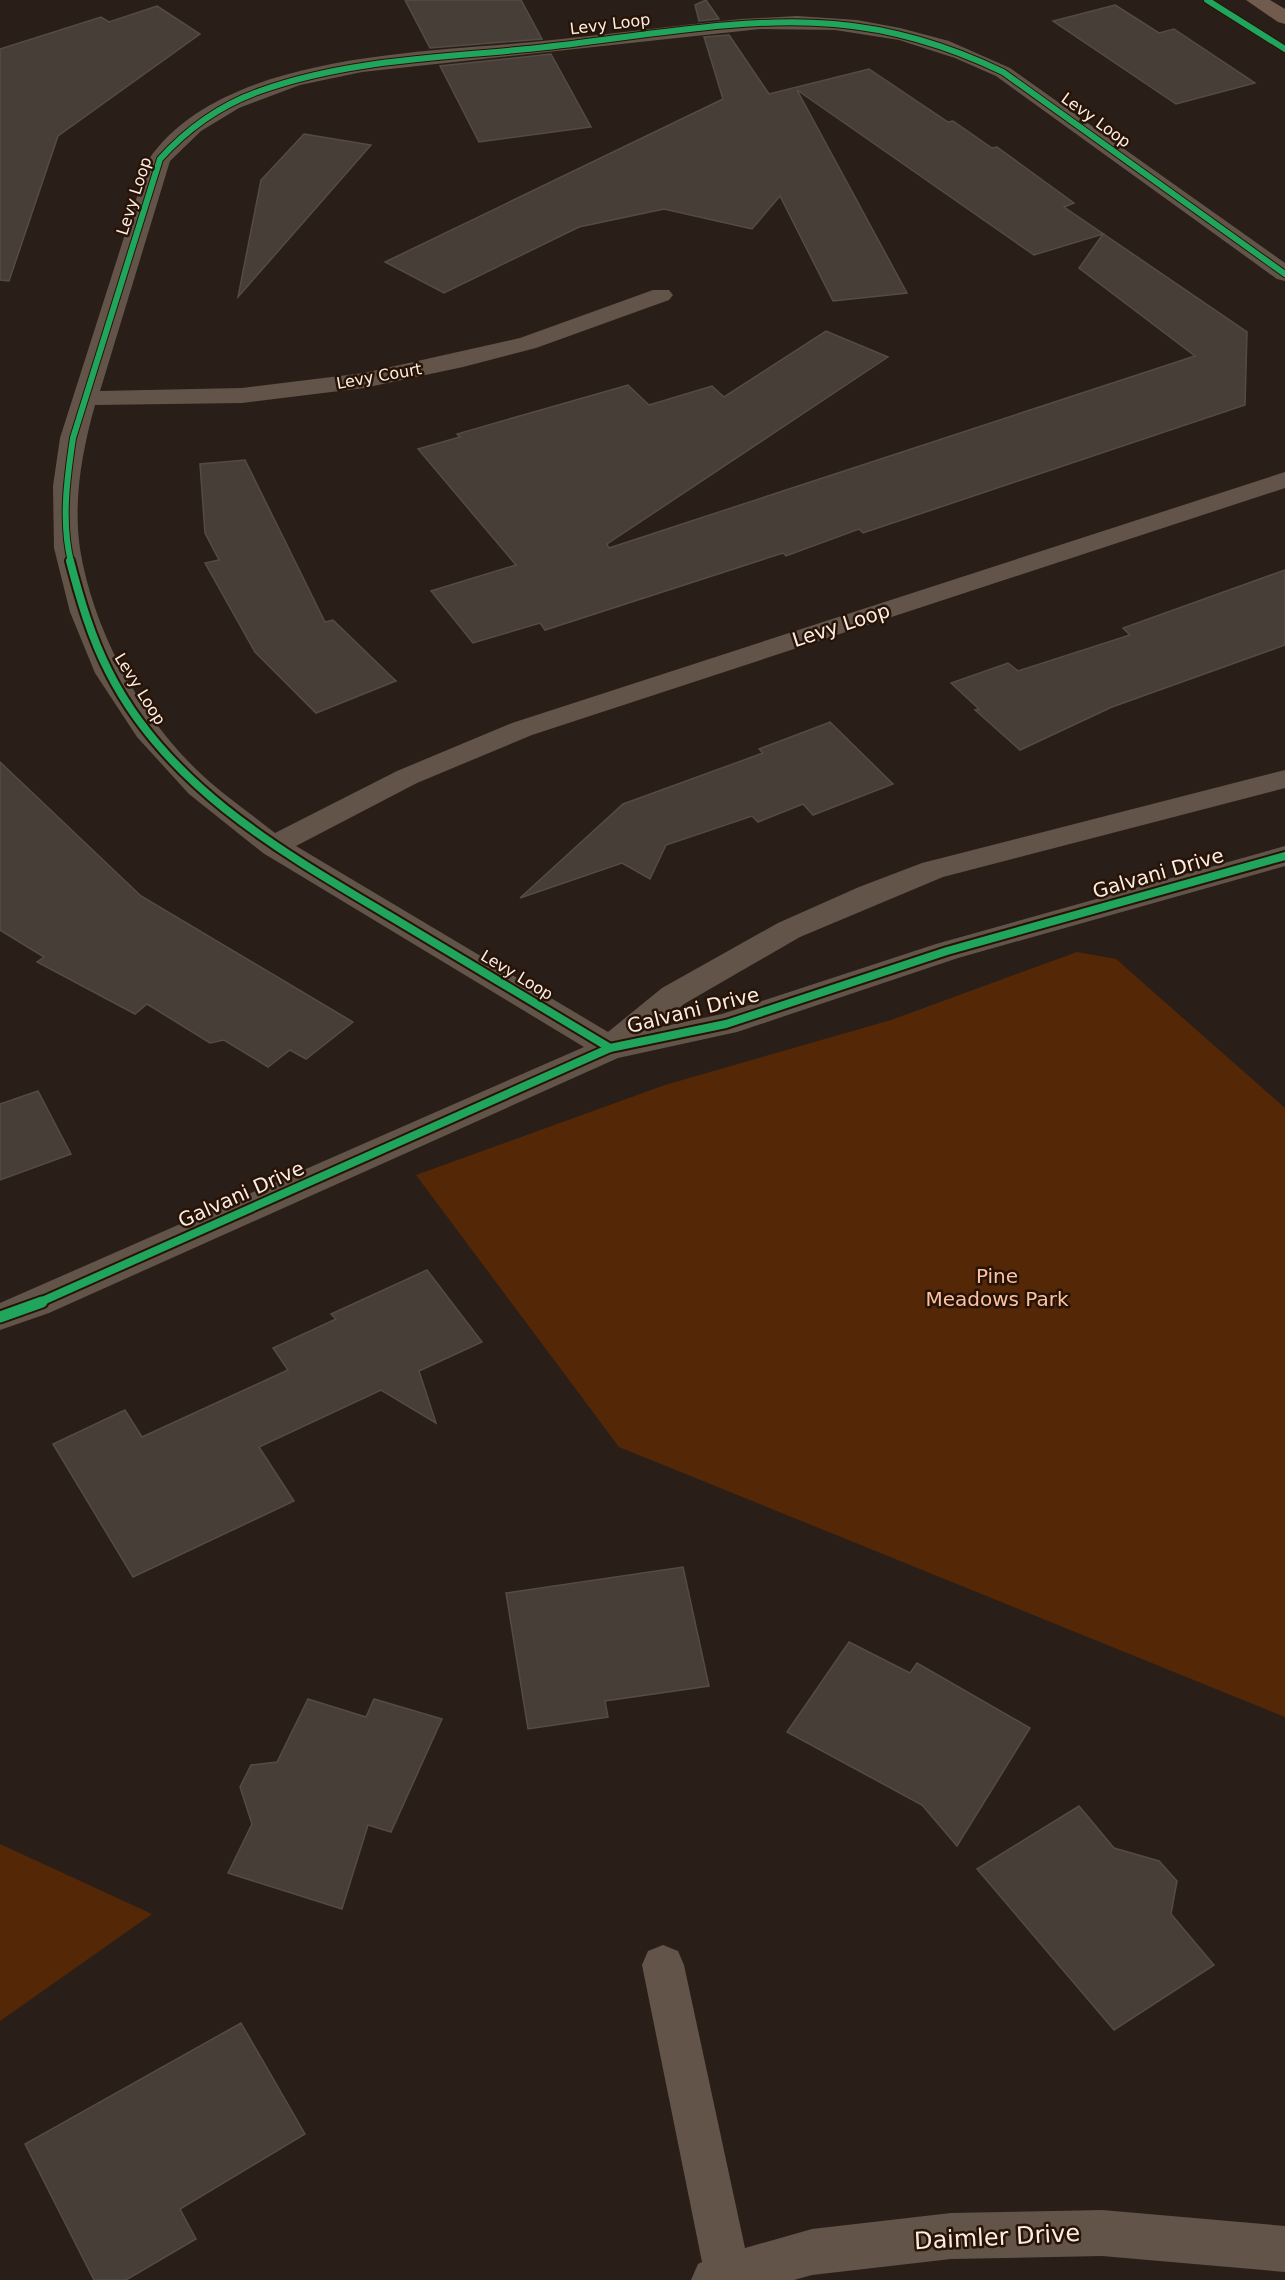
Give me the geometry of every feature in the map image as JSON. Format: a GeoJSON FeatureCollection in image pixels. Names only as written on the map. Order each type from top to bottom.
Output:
{"type":"FeatureCollection","features":[{"type":"Feature","properties":{"kind":"main road"},"geometry":{"type":"LineString","coordinates":[[1256,0],[1285,18]]}},
{"type":"Feature","properties":{"kind":"street","name":"Levy Loop"},"geometry":{"type":"LineString","coordinates":[[610,1048],[273,846],[199,788],[147,731],[109,673],[83,612],[68,548],[66,486],[73,438],[160,159],[179,136],[224,105],[286,83],[344,69],[748,23],[832,23],[879,29],[931,41],[969,54],[1003,72],[1285,274]]}},
{"type":"Feature","properties":{"kind":"street","name":"Levy Court"},"geometry":{"type":"LineString","coordinates":[[87,398],[188,398],[264,393],[353,382],[444,364],[530,342],[661,295]]}},
{"type":"Feature","properties":{"kind":"street","name":"Levy Loop"},"geometry":{"type":"LineString","coordinates":[[273,846],[406,777],[522,729],[1285,480]]}},
{"type":"Feature","properties":{"kind":"street","name":"Galvani Drive"},"geometry":{"type":"LineString","coordinates":[[610,1048],[673,996],[789,930],[870,894],[933,870],[1285,779]]}},
{"type":"Feature","properties":{"kind":"street","name":"Galvani Drive"},"geometry":{"type":"LineString","coordinates":[[0,1317],[58,1295],[610,1048],[726,1024],[947,951],[1285,856]]}},
{"type":"Feature","properties":{"kind":"street"},"geometry":{"type":"LineString","coordinates":[[663,1965],[721,2278]]}},
{"type":"Feature","properties":{"kind":"street","name":"Daimler Drive"},"geometry":{"type":"LineString","coordinates":[[721,2278],[812,2252],[951,2236],[1102,2233],[1285,2249]]}},
{"type":"Feature","properties":{"kind":"green space","name":"Pine Meadows Park"},"geometry":{"type":"Polygon","coordinates":[[[1077,952],[1116,959],[1285,1108],[1285,1717],[619,1447],[416,1175],[665,1085],[891,1020],[1077,952]]]}},
{"type":"Feature","properties":{"kind":"green space"},"geometry":{"type":"Polygon","coordinates":[[[0,1844],[152,1914],[0,2021],[0,1844]]]}},
{"type":"Feature","properties":{"kind":"building"},"geometry":{"type":"Polygon","coordinates":[[[405,0],[521,0],[542,39],[430,48],[405,0]]]}},
{"type":"Feature","properties":{"kind":"building"},"geometry":{"type":"Polygon","coordinates":[[[706,0],[719,19],[699,21],[695,5],[706,0]]]}},
{"type":"Feature","properties":{"kind":"building"},"geometry":{"type":"Polygon","coordinates":[[[1115,5],[1159,33],[1174,29],[1255,83],[1176,104],[1053,21],[1115,5]]]}},
{"type":"Feature","properties":{"kind":"building"},"geometry":{"type":"Polygon","coordinates":[[[157,6],[200,34],[58,136],[9,281],[0,280],[0,49],[101,17],[109,22],[157,6]]]}},
{"type":"Feature","properties":{"kind":"building"},"geometry":{"type":"Polygon","coordinates":[[[729,35],[769,94],[869,69],[948,122],[953,121],[992,148],[997,147],[1074,203],[1064,207],[1247,332],[1245,405],[863,533],[859,529],[786,556],[783,553],[545,630],[540,623],[473,643],[431,591],[516,565],[418,449],[460,437],[457,434],[628,385],[649,405],[712,386],[724,397],[826,331],[888,357],[607,544],[609,548],[1195,356],[1079,268],[1103,234],[1034,255],[797,90],[907,293],[833,301],[780,196],[752,229],[664,209],[579,227],[444,293],[385,262],[723,99],[704,37],[729,35]]]}},
{"type":"Feature","properties":{"kind":"building"},"geometry":{"type":"Polygon","coordinates":[[[551,54],[591,127],[479,142],[440,66],[551,54]]]}},
{"type":"Feature","properties":{"kind":"building"},"geometry":{"type":"Polygon","coordinates":[[[304,134],[371,145],[238,297],[261,180],[304,134]]]}},
{"type":"Feature","properties":{"kind":"building"},"geometry":{"type":"Polygon","coordinates":[[[245,460],[325,622],[333,620],[396,681],[316,713],[255,652],[205,563],[219,560],[205,533],[200,464],[245,460]]]}},
{"type":"Feature","properties":{"kind":"building"},"geometry":{"type":"Polygon","coordinates":[[[1285,570],[1285,645],[1112,707],[1020,750],[975,710],[979,709],[951,683],[1008,663],[1018,671],[1130,635],[1123,628],[1285,570]]]}},
{"type":"Feature","properties":{"kind":"building"},"geometry":{"type":"Polygon","coordinates":[[[830,722],[893,784],[813,815],[803,804],[758,822],[752,816],[666,845],[650,879],[622,863],[520,898],[623,804],[763,753],[759,749],[830,722]]]}},
{"type":"Feature","properties":{"kind":"building"},"geometry":{"type":"Polygon","coordinates":[[[0,762],[141,896],[353,1022],[306,1059],[290,1050],[268,1067],[224,1040],[210,1043],[147,1004],[135,1014],[37,962],[44,957],[0,930],[0,762]]]}},
{"type":"Feature","properties":{"kind":"building"},"geometry":{"type":"Polygon","coordinates":[[[38,1091],[71,1154],[0,1180],[0,1104],[38,1091]]]}},
{"type":"Feature","properties":{"kind":"building"},"geometry":{"type":"Polygon","coordinates":[[[427,1270],[482,1342],[419,1371],[436,1423],[381,1390],[259,1447],[294,1501],[133,1577],[53,1444],[125,1410],[142,1437],[288,1370],[273,1348],[336,1319],[331,1314],[427,1270]]]}},
{"type":"Feature","properties":{"kind":"building"},"geometry":{"type":"Polygon","coordinates":[[[683,1567],[709,1686],[605,1701],[608,1717],[528,1729],[506,1593],[683,1567]]]}},
{"type":"Feature","properties":{"kind":"building"},"geometry":{"type":"Polygon","coordinates":[[[849,1642],[910,1673],[917,1663],[1030,1728],[957,1846],[922,1805],[787,1732],[849,1642]]]}},
{"type":"Feature","properties":{"kind":"building"},"geometry":{"type":"Polygon","coordinates":[[[308,1699],[366,1717],[374,1699],[442,1719],[391,1832],[368,1825],[342,1909],[228,1873],[252,1824],[240,1787],[251,1765],[277,1762],[308,1699]]]}},
{"type":"Feature","properties":{"kind":"building"},"geometry":{"type":"Polygon","coordinates":[[[1079,1806],[1114,1848],[1159,1861],[1177,1881],[1171,1914],[1214,1965],[1114,2030],[977,1869],[1079,1806]]]}},
{"type":"Feature","properties":{"kind":"building"},"geometry":{"type":"Polygon","coordinates":[[[241,2023],[305,2134],[180,2209],[196,2239],[126,2280],[94,2280],[25,2144],[241,2023]]]}},
{"type":"Feature","properties":{"kind":"cycle path"},"geometry":{"type":"LineString","coordinates":[[1207,0],[1285,49]]}},
{"type":"Feature","properties":{"kind":"cycle path"},"geometry":{"type":"LineString","coordinates":[[610,1048],[273,846],[199,788],[147,731],[109,673],[83,612],[67,548],[66,486],[73,438],[160,159],[193,126],[231,103],[293,80],[327,72],[397,61],[741,25],[797,22],[857,26],[921,39],[962,53],[1003,72],[1285,274]]}},
{"type":"Feature","properties":{"kind":"cycle path"},"geometry":{"type":"LineString","coordinates":[[0,1317],[37,1304],[610,1048],[726,1024],[947,951],[1285,856]]}}]}
